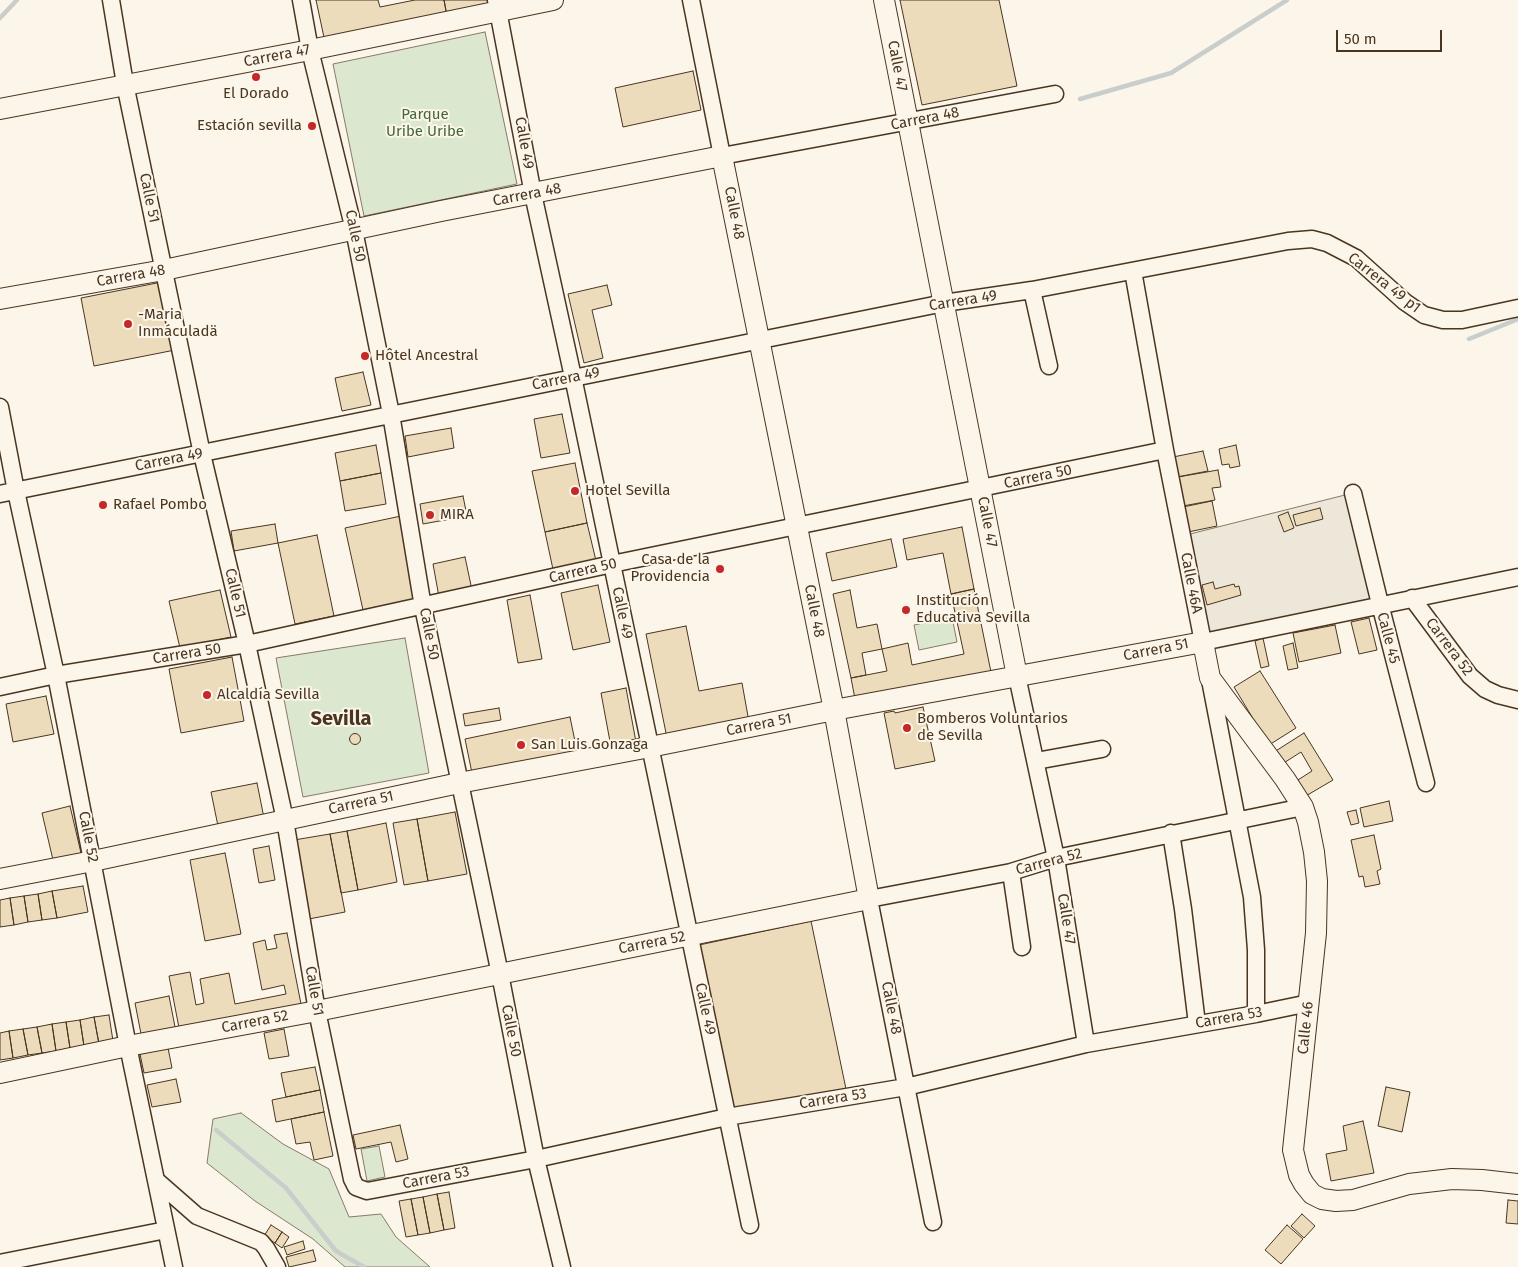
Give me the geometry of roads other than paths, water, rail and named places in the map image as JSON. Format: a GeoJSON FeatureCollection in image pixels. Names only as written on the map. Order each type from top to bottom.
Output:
{"type":"FeatureCollection","features":[{"type":"Feature","properties":{"kind":"main road","name":"Carrera 47"},"geometry":{"type":"LineString","coordinates":[[0,109],[310,50],[498,6],[553,0]]}},
{"type":"Feature","properties":{"kind":"main road","name":"Calle 47"},"geometry":{"type":"LineString","coordinates":[[884,0],[1017,676]]}},
{"type":"Feature","properties":{"kind":"main road","name":"Carrera 48"},"geometry":{"type":"LineString","coordinates":[[0,299],[164,270],[442,211],[722,156]]}},
{"type":"Feature","properties":{"kind":"main road","name":"Calle 48"},"geometry":{"type":"LineString","coordinates":[[722,156],[834,710],[869,899]]}},
{"type":"Feature","properties":{"kind":"main road","name":"Carrera 51"},"geometry":{"type":"LineString","coordinates":[[0,879],[93,861],[459,782],[1203,642]]}},
{"type":"Feature","properties":{"kind":"main road","name":"Calle 46A"},"geometry":{"type":"LineString","coordinates":[[1203,642],[1210,678]]}},
{"type":"Feature","properties":{"kind":"main road","name":"Calle 46"},"geometry":{"type":"LineString","coordinates":[[1210,678],[1285,779],[1303,807],[1314,852],[1317,881],[1316,933],[1294,1150],[1299,1174],[1304,1184],[1312,1194],[1322,1199],[1336,1201],[1353,1200],[1409,1184],[1452,1179],[1518,1184]]}},
{"type":"Feature","properties":{"kind":"main road","name":"Carrera 52"},"geometry":{"type":"LineString","coordinates":[[0,1073],[869,899]]}},
{"type":"Feature","properties":{"kind":"street","name":"Calle 51"},"geometry":{"type":"LineString","coordinates":[[111,0],[125,84],[202,454],[247,644],[285,820],[317,1011],[352,1179],[356,1187]]}},
{"type":"Feature","properties":{"kind":"street","name":"Calle 50"},"geometry":{"type":"LineString","coordinates":[[301,0],[310,50],[354,230],[391,414],[423,607],[500,974],[536,1159],[562,1267]]}},
{"type":"Feature","properties":{"kind":"street","name":"Calle 48"},"geometry":{"type":"LineString","coordinates":[[691,0],[722,156]]}},
{"type":"Feature","properties":{"kind":"street","name":"Calle 49"},"geometry":{"type":"LineString","coordinates":[[498,6],[533,194],[750,1225]]}},
{"type":"Feature","properties":{"kind":"street","name":"Carrera 48"},"geometry":{"type":"LineString","coordinates":[[722,156],[1056,94]]}},
{"type":"Feature","properties":{"kind":"street","name":"Carrera 49 p1"},"geometry":{"type":"LineString","coordinates":[[1133,271],[1288,241],[1312,240],[1327,243],[1356,258],[1405,302],[1424,315],[1443,320],[1462,320],[1518,308]]}},
{"type":"Feature","properties":{"kind":"street","name":"Carrera 49"},"geometry":{"type":"LineString","coordinates":[[8,493],[944,303],[1032,290],[1133,271]]}},
{"type":"Feature","properties":{"kind":"street","name":"Calle 46A"},"geometry":{"type":"LineString","coordinates":[[1133,271],[1165,450],[1203,642]]}},
{"type":"Feature","properties":{"kind":"street"},"geometry":{"type":"LineString","coordinates":[[1032,290],[1049,366]]}},
{"type":"Feature","properties":{"kind":"street","name":"Calle 52"},"geometry":{"type":"LineString","coordinates":[[0,407],[8,493],[56,675],[128,1046],[174,1267]]}},
{"type":"Feature","properties":{"kind":"street","name":"Carrera 50"},"geometry":{"type":"LineString","coordinates":[[0,687],[56,675],[247,644],[423,607],[612,564],[1165,450]]}},
{"type":"Feature","properties":{"kind":"street","name":"Calle 45"},"geometry":{"type":"LineString","coordinates":[[1353,493],[1426,782]]}},
{"type":"Feature","properties":{"kind":"street","name":"Carrera 51"},"geometry":{"type":"LineString","coordinates":[[1203,642],[1518,577]]}},
{"type":"Feature","properties":{"kind":"street","name":"Carrera 52"},"geometry":{"type":"LineString","coordinates":[[1412,598],[1470,676],[1485,689],[1498,695],[1518,700]]}},
{"type":"Feature","properties":{"kind":"street","name":"Calle 47"},"geometry":{"type":"LineString","coordinates":[[1017,676],[1056,858],[1086,1044]]}},
{"type":"Feature","properties":{"kind":"street","name":"Calle 46A"},"geometry":{"type":"LineString","coordinates":[[1210,678],[1252,897],[1256,950],[1256,1014]]}},
{"type":"Feature","properties":{"kind":"street"},"geometry":{"type":"LineString","coordinates":[[1036,761],[1102,749]]}},
{"type":"Feature","properties":{"kind":"street","name":"Carrera 52"},"geometry":{"type":"LineString","coordinates":[[869,899],[1011,872],[1056,858],[1303,807]]}},
{"type":"Feature","properties":{"kind":"street"},"geometry":{"type":"LineString","coordinates":[[1171,834],[1183,909],[1197,1024]]}},
{"type":"Feature","properties":{"kind":"street"},"geometry":{"type":"LineString","coordinates":[[1011,872],[1022,947]]}},
{"type":"Feature","properties":{"kind":"street","name":"Calle 48"},"geometry":{"type":"LineString","coordinates":[[869,899],[933,1222]]}},
{"type":"Feature","properties":{"kind":"street","name":"Carrera 53"},"geometry":{"type":"LineString","coordinates":[[356,1187],[367,1191],[536,1159],[727,1117],[906,1087],[1086,1044],[1309,1003]]}},
{"type":"Feature","properties":{"kind":"street"},"geometry":{"type":"LineString","coordinates":[[157,1181],[197,1216],[261,1242],[277,1267]]}},
{"type":"Feature","properties":{"kind":"street"},"geometry":{"type":"LineString","coordinates":[[0,1263],[166,1230]]}},
{"type":"Feature","properties":{"kind":"waterway"},"geometry":{"type":"LineString","coordinates":[[0,18],[17,0]]}},
{"type":"Feature","properties":{"kind":"waterway"},"geometry":{"type":"LineString","coordinates":[[1080,99],[1171,73],[1287,0]]}},
{"type":"Feature","properties":{"kind":"waterway"},"geometry":{"type":"LineString","coordinates":[[1469,339],[1518,319]]}},
{"type":"Feature","properties":{"kind":"waterway"},"geometry":{"type":"LineString","coordinates":[[216,1130],[286,1188],[336,1251],[364,1267]]}},
{"type":"Feature","properties":{"kind":"place","name":"El Dorado"},"geometry":{"type":"Point","coordinates":[256,77]}},
{"type":"Feature","properties":{"kind":"place","name":"Estación sevilla"},"geometry":{"type":"Point","coordinates":[312,126]}},
{"type":"Feature","properties":{"kind":"place","name":"-Maria Inmáculadä"},"geometry":{"type":"Point","coordinates":[128,324]}},
{"type":"Feature","properties":{"kind":"place","name":"Hôtel Ancestral"},"geometry":{"type":"Point","coordinates":[365,356]}},
{"type":"Feature","properties":{"kind":"place","name":"Hotel Sevilla"},"geometry":{"type":"Point","coordinates":[575,491]}},
{"type":"Feature","properties":{"kind":"place","name":"Rafael Pombo"},"geometry":{"type":"Point","coordinates":[103,505]}},
{"type":"Feature","properties":{"kind":"place","name":"MIRA"},"geometry":{"type":"Point","coordinates":[430,515]}},
{"type":"Feature","properties":{"kind":"place","name":"Casa de la Providencia"},"geometry":{"type":"Point","coordinates":[720,569]}},
{"type":"Feature","properties":{"kind":"place","name":"Institución Educativa Sevilla"},"geometry":{"type":"Point","coordinates":[906,610]}},
{"type":"Feature","properties":{"kind":"place","name":"Alcaldía Sevilla"},"geometry":{"type":"Point","coordinates":[207,695]}},
{"type":"Feature","properties":{"kind":"place","name":"Bomberos Voluntarios de Sevilla"},"geometry":{"type":"Point","coordinates":[907,728]}},
{"type":"Feature","properties":{"kind":"place","name":"San Luis Gonzaga"},"geometry":{"type":"Point","coordinates":[521,745]}},
{"type":"Feature","properties":{"kind":"district","name":"Sevilla"},"geometry":{"type":"Point","coordinates":[341,719]}},
{"type":"Feature","properties":{"kind":"park label","name":"Parque Uribe Uribe"},"geometry":{"type":"Point","coordinates":[425,124]}}]}
